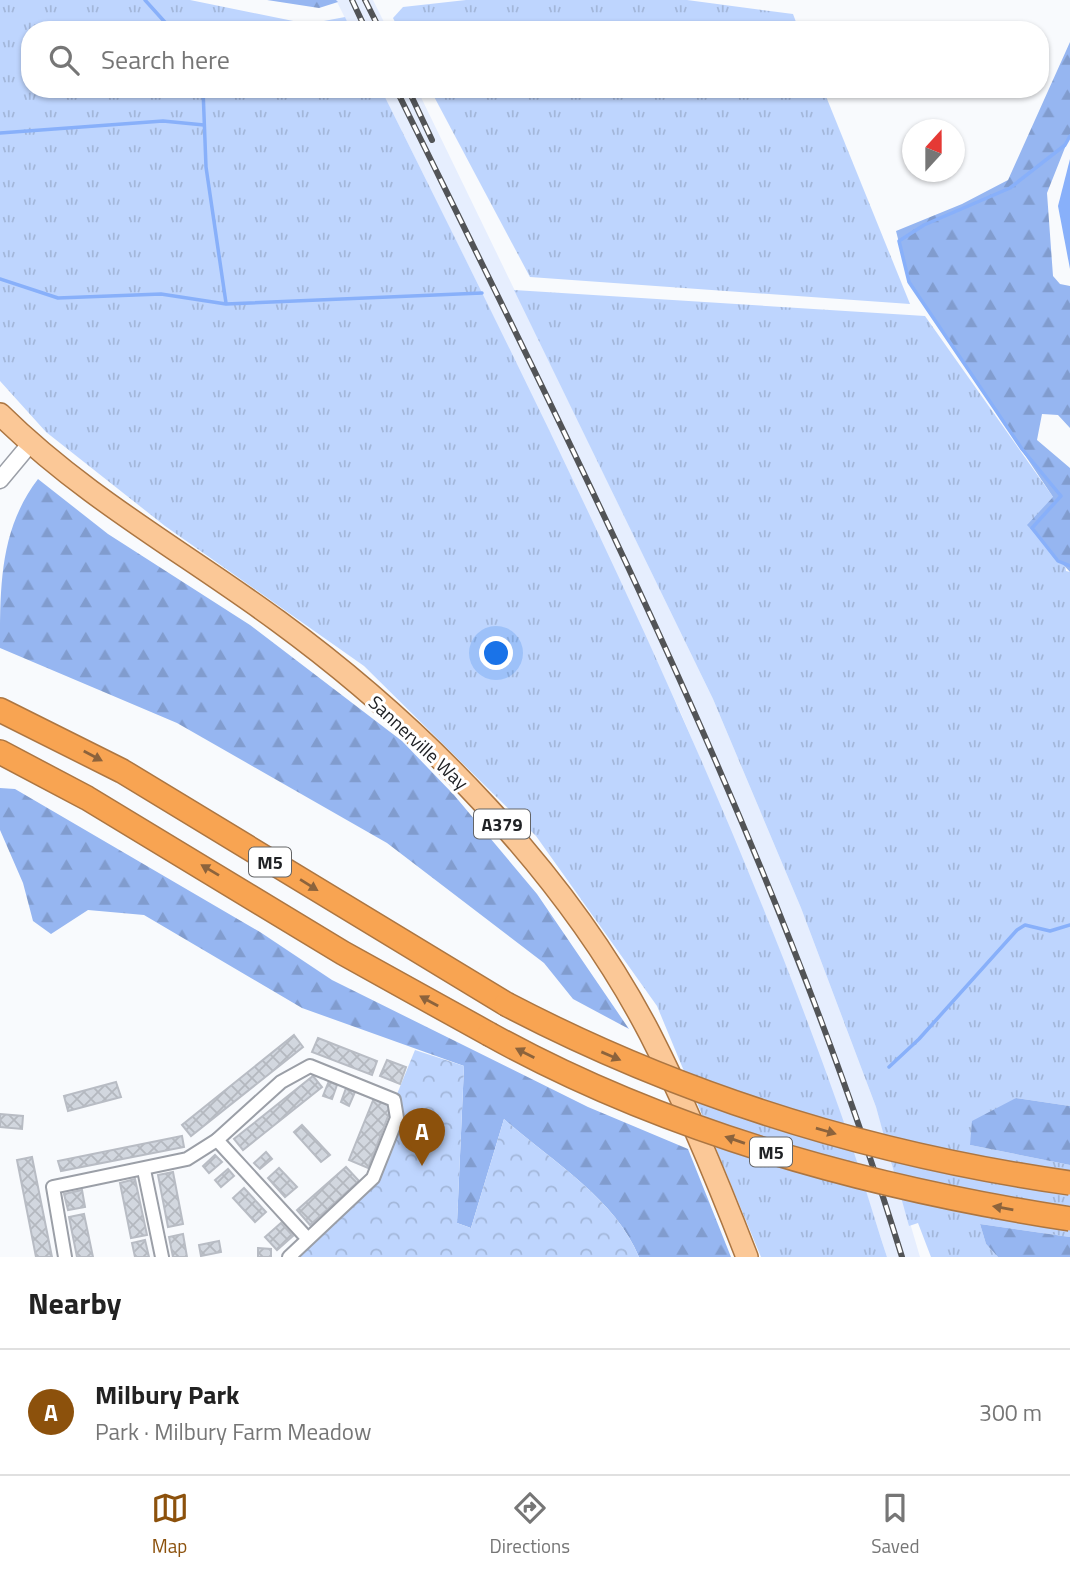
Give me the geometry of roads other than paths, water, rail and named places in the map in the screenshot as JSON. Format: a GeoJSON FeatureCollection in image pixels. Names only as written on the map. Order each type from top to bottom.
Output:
{"type":"FeatureCollection","features":[{"type":"Feature","properties":{"kind":"highway","name":"M5"},"geometry":{"type":"LineString","coordinates":[[0,710],[122,771],[506,1004],[597,1049],[735,1103],[902,1152],[1070,1183]]}},
{"type":"Feature","properties":{"kind":"highway","name":"M5"},"geometry":{"type":"LineString","coordinates":[[10,757],[142,829],[342,953],[489,1034],[608,1093],[773,1152],[896,1185],[1070,1219]]}},
{"type":"Feature","properties":{"kind":"main road","name":"Sannerville Way"},"geometry":{"type":"LineString","coordinates":[[0,414],[30,444],[115,511],[279,621],[391,714],[493,814],[561,897],[644,1024],[716,1178],[747,1257]]}},
{"type":"Feature","properties":{"kind":"street"},"geometry":{"type":"LineString","coordinates":[[0,480],[30,444]]}},
{"type":"Feature","properties":{"kind":"street"},"geometry":{"type":"LineString","coordinates":[[65,1257],[53,1187],[187,1159],[217,1140],[281,1082],[310,1066],[394,1100],[397,1118],[373,1178],[289,1257]]}},
{"type":"Feature","properties":{"kind":"street"},"geometry":{"type":"LineString","coordinates":[[217,1140],[307,1238]]}},
{"type":"Feature","properties":{"kind":"street"},"geometry":{"type":"LineString","coordinates":[[144,1170],[162,1257]]}},
{"type":"Feature","properties":{"kind":"waterway"},"geometry":{"type":"LineString","coordinates":[[145,0],[164,21]]}},
{"type":"Feature","properties":{"kind":"waterway"},"geometry":{"type":"LineString","coordinates":[[203,98],[206,167],[226,303]]}},
{"type":"Feature","properties":{"kind":"waterway"},"geometry":{"type":"LineString","coordinates":[[0,133],[163,121],[204,125]]}},
{"type":"Feature","properties":{"kind":"waterway"},"geometry":{"type":"LineString","coordinates":[[1070,136],[1065,145],[1010,188],[924,225],[899,241],[909,282],[1022,449],[1061,496],[1032,528],[1058,561],[1070,566]]}},
{"type":"Feature","properties":{"kind":"waterway"},"geometry":{"type":"LineString","coordinates":[[0,279],[58,298],[161,294],[226,304],[482,293]]}},
{"type":"Feature","properties":{"kind":"waterway"},"geometry":{"type":"LineString","coordinates":[[889,1067],[919,1039],[1017,930],[1025,925],[1050,931],[1070,925]]}},
{"type":"Feature","properties":{"kind":"railway"},"geometry":{"type":"LineString","coordinates":[[352,0],[362,21]]}},
{"type":"Feature","properties":{"kind":"railway"},"geometry":{"type":"LineString","coordinates":[[365,0],[376,21]]}},
{"type":"Feature","properties":{"kind":"railway"},"geometry":{"type":"LineString","coordinates":[[400,98],[605,519],[736,809],[796,956],[852,1106],[902,1257]]}},
{"type":"Feature","properties":{"kind":"railway"},"geometry":{"type":"LineString","coordinates":[[412,98],[432,140]]}},
{"type":"Feature","properties":{"kind":"place","name":"Milbury Park"},"geometry":{"type":"Point","coordinates":[422,1166]}}]}
